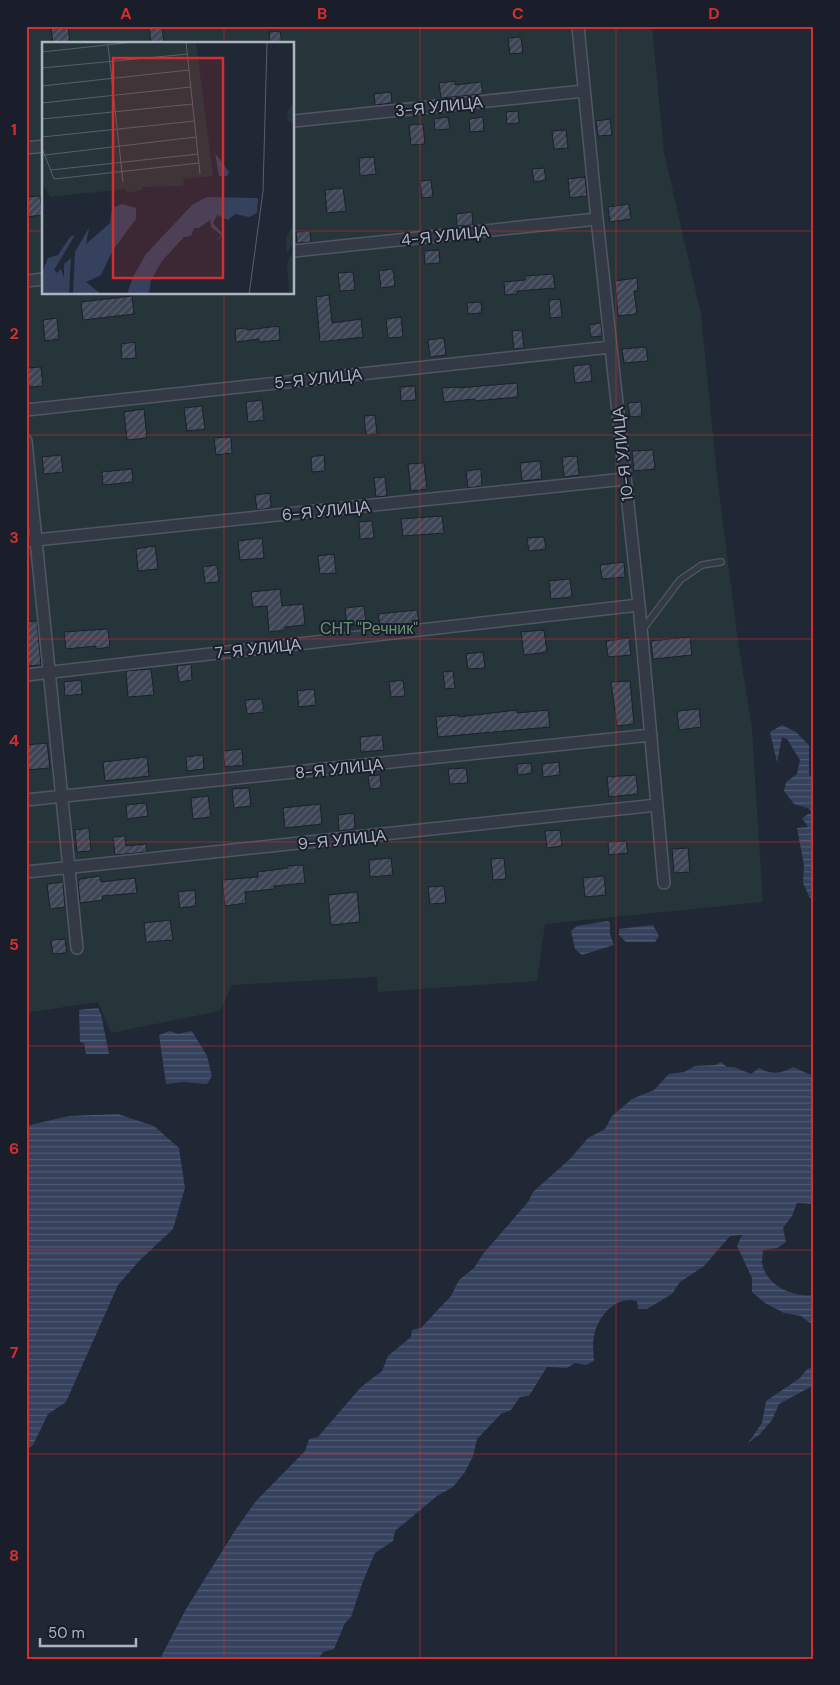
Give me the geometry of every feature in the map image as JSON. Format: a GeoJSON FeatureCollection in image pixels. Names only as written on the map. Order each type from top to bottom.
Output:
{"type":"FeatureCollection","features":[{"type":"Feature","properties":{"kind":"street","name":"10-Я УЛИЦА"},"geometry":{"type":"LineString","coordinates":[[578,26],[642,631],[664,882]]}},
{"type":"Feature","properties":{"kind":"street","name":"3-Я УЛИЦА"},"geometry":{"type":"LineString","coordinates":[[295,121],[584,91]]}},
{"type":"Feature","properties":{"kind":"street"},"geometry":{"type":"LineString","coordinates":[[26,148],[42,146]]}},
{"type":"Feature","properties":{"kind":"street","name":"4-Я УЛИЦА"},"geometry":{"type":"LineString","coordinates":[[295,252],[597,219]]}},
{"type":"Feature","properties":{"kind":"street"},"geometry":{"type":"LineString","coordinates":[[26,280],[42,279]]}},
{"type":"Feature","properties":{"kind":"street","name":"5-Я УЛИЦА"},"geometry":{"type":"LineString","coordinates":[[26,410],[611,346]]}},
{"type":"Feature","properties":{"kind":"street"},"geometry":{"type":"LineString","coordinates":[[26,441],[31,540],[50,672],[77,948]]}},
{"type":"Feature","properties":{"kind":"street","name":"6-Я УЛИЦА"},"geometry":{"type":"LineString","coordinates":[[31,540],[625,479]]}},
{"type":"Feature","properties":{"kind":"street","name":"7-Я УЛИЦА"},"geometry":{"type":"LineString","coordinates":[[26,675],[639,605]]}},
{"type":"Feature","properties":{"kind":"street","name":"8-Я УЛИЦА"},"geometry":{"type":"LineString","coordinates":[[26,800],[651,735]]}},
{"type":"Feature","properties":{"kind":"street","name":"9-Я УЛИЦА"},"geometry":{"type":"LineString","coordinates":[[26,872],[658,805]]}},
{"type":"Feature","properties":{"kind":"lane"},"geometry":{"type":"LineString","coordinates":[[642,631],[680,580],[702,565],[721,562]]}},
{"type":"Feature","properties":{"kind":"green space","name":"СНТ \"Речник\""},"geometry":{"type":"Polygon","coordinates":[[[26,26],[652,26],[664,152],[701,314],[717,475],[738,641],[752,728],[763,902],[545,924],[537,981],[378,992],[377,977],[232,985],[220,1011],[111,1033],[98,1002],[26,1013],[26,26]]]}},
{"type":"Feature","properties":{"kind":"water"},"geometry":{"type":"Polygon","coordinates":[[[782,725],[796,732],[809,745],[809,775],[814,778],[814,901],[810,898],[803,883],[804,865],[797,828],[808,827],[802,818],[812,812],[808,808],[794,804],[784,791],[786,782],[797,774],[800,760],[787,739],[782,737],[777,762],[770,732],[782,725]]]}},
{"type":"Feature","properties":{"kind":"water"},"geometry":{"type":"Polygon","coordinates":[[[608,921],[614,945],[582,955],[575,949],[571,931],[577,926],[608,921]]]}},
{"type":"Feature","properties":{"kind":"water"},"geometry":{"type":"Polygon","coordinates":[[[653,925],[659,936],[655,942],[626,942],[619,935],[619,929],[653,925]]]}},
{"type":"Feature","properties":{"kind":"water"},"geometry":{"type":"Polygon","coordinates":[[[98,1008],[101,1014],[109,1054],[86,1054],[84,1043],[80,1042],[79,1010],[98,1008]]]}},
{"type":"Feature","properties":{"kind":"water"},"geometry":{"type":"Polygon","coordinates":[[[170,1031],[178,1034],[192,1031],[207,1056],[212,1076],[207,1084],[184,1082],[166,1084],[159,1035],[170,1031]]]}},
{"type":"Feature","properties":{"kind":"water"},"geometry":{"type":"Polygon","coordinates":[[[721,1062],[727,1067],[734,1067],[751,1074],[759,1068],[776,1073],[793,1067],[811,1075],[814,1073],[814,1204],[797,1203],[792,1216],[783,1228],[786,1242],[777,1248],[763,1250],[762,1262],[768,1277],[781,1288],[797,1294],[814,1295],[814,1326],[801,1316],[784,1313],[765,1303],[752,1292],[752,1278],[737,1246],[742,1235],[730,1236],[704,1266],[680,1282],[672,1294],[647,1309],[638,1309],[637,1301],[630,1300],[618,1302],[608,1310],[595,1330],[593,1343],[594,1361],[586,1365],[575,1363],[567,1368],[547,1367],[529,1396],[520,1397],[511,1410],[501,1414],[477,1439],[473,1456],[465,1472],[453,1487],[437,1496],[395,1531],[393,1541],[375,1553],[351,1617],[345,1623],[334,1649],[323,1652],[318,1659],[160,1659],[186,1609],[236,1529],[256,1501],[305,1451],[309,1439],[318,1437],[361,1387],[382,1371],[388,1356],[411,1337],[412,1330],[421,1328],[451,1296],[459,1280],[474,1268],[483,1254],[528,1202],[533,1192],[570,1159],[588,1138],[605,1129],[612,1116],[632,1099],[654,1090],[669,1074],[684,1072],[695,1066],[716,1065],[721,1062]]]}},
{"type":"Feature","properties":{"kind":"water"},"geometry":{"type":"Polygon","coordinates":[[[118,1114],[154,1126],[179,1148],[185,1188],[173,1229],[139,1261],[118,1285],[66,1402],[48,1414],[33,1445],[26,1450],[26,1126],[69,1116],[118,1114]]]}},
{"type":"Feature","properties":{"kind":"water"},"geometry":{"type":"Polygon","coordinates":[[[814,1367],[814,1385],[779,1404],[772,1420],[760,1434],[748,1443],[762,1423],[766,1401],[800,1378],[807,1369],[814,1367]]]}},
{"type":"Feature","properties":{"kind":"building"},"geometry":{"type":"Polygon","coordinates":[[[68,26],[70,42],[53,42],[51,28],[68,26]]]}},
{"type":"Feature","properties":{"kind":"building"},"geometry":{"type":"Polygon","coordinates":[[[149,26],[162,26],[164,42],[151,42],[149,26]]]}},
{"type":"Feature","properties":{"kind":"building"},"geometry":{"type":"Polygon","coordinates":[[[280,31],[282,42],[270,42],[269,32],[280,31]]]}},
{"type":"Feature","properties":{"kind":"building"},"geometry":{"type":"Polygon","coordinates":[[[521,37],[523,53],[510,54],[508,38],[521,37]]]}},
{"type":"Feature","properties":{"kind":"building"},"geometry":{"type":"Polygon","coordinates":[[[455,81],[455,85],[481,82],[483,94],[441,98],[439,83],[455,81]]]}},
{"type":"Feature","properties":{"kind":"building"},"geometry":{"type":"Polygon","coordinates":[[[391,92],[392,103],[375,105],[374,94],[391,92]]]}},
{"type":"Feature","properties":{"kind":"building"},"geometry":{"type":"Polygon","coordinates":[[[518,111],[519,123],[507,124],[506,112],[518,111]]]}},
{"type":"Feature","properties":{"kind":"building"},"geometry":{"type":"Polygon","coordinates":[[[448,117],[450,129],[435,130],[434,119],[448,117]]]}},
{"type":"Feature","properties":{"kind":"building"},"geometry":{"type":"Polygon","coordinates":[[[483,117],[484,131],[470,132],[469,119],[483,117]]]}},
{"type":"Feature","properties":{"kind":"building"},"geometry":{"type":"Polygon","coordinates":[[[610,119],[612,135],[598,136],[596,121],[610,119]]]}},
{"type":"Feature","properties":{"kind":"building"},"geometry":{"type":"Polygon","coordinates":[[[423,124],[425,144],[411,145],[409,125],[423,124]]]}},
{"type":"Feature","properties":{"kind":"building"},"geometry":{"type":"Polygon","coordinates":[[[566,130],[568,148],[554,149],[552,131],[566,130]]]}},
{"type":"Feature","properties":{"kind":"building"},"geometry":{"type":"Polygon","coordinates":[[[374,157],[376,174],[360,176],[359,158],[374,157]]]}},
{"type":"Feature","properties":{"kind":"building"},"geometry":{"type":"Polygon","coordinates":[[[544,168],[546,180],[534,182],[532,169],[544,168]]]}},
{"type":"Feature","properties":{"kind":"building"},"geometry":{"type":"Polygon","coordinates":[[[585,177],[587,196],[570,198],[568,179],[585,177]]]}},
{"type":"Feature","properties":{"kind":"building"},"geometry":{"type":"Polygon","coordinates":[[[431,180],[433,197],[422,198],[420,181],[431,180]]]}},
{"type":"Feature","properties":{"kind":"building"},"geometry":{"type":"Polygon","coordinates":[[[343,188],[346,211],[327,213],[325,190],[343,188]]]}},
{"type":"Feature","properties":{"kind":"building"},"geometry":{"type":"Polygon","coordinates":[[[40,196],[42,215],[26,217],[26,197],[40,196]]]}},
{"type":"Feature","properties":{"kind":"building"},"geometry":{"type":"Polygon","coordinates":[[[629,204],[631,219],[610,222],[608,207],[629,204]]]}},
{"type":"Feature","properties":{"kind":"building"},"geometry":{"type":"Polygon","coordinates":[[[472,212],[473,225],[457,226],[456,214],[472,212]]]}},
{"type":"Feature","properties":{"kind":"building"},"geometry":{"type":"Polygon","coordinates":[[[310,231],[311,242],[297,243],[296,232],[310,231]]]}},
{"type":"Feature","properties":{"kind":"building"},"geometry":{"type":"Polygon","coordinates":[[[439,250],[440,263],[425,264],[424,251],[439,250]]]}},
{"type":"Feature","properties":{"kind":"building"},"geometry":{"type":"Polygon","coordinates":[[[393,269],[395,286],[381,288],[379,271],[393,269]]]}},
{"type":"Feature","properties":{"kind":"building"},"geometry":{"type":"Polygon","coordinates":[[[353,272],[355,290],[340,291],[338,273],[353,272]]]}},
{"type":"Feature","properties":{"kind":"building"},"geometry":{"type":"Polygon","coordinates":[[[553,274],[555,288],[517,291],[517,294],[505,295],[504,282],[525,280],[525,276],[553,274]]]}},
{"type":"Feature","properties":{"kind":"building"},"geometry":{"type":"Polygon","coordinates":[[[637,278],[638,291],[634,291],[637,314],[618,316],[615,281],[637,278]]]}},
{"type":"Feature","properties":{"kind":"building"},"geometry":{"type":"Polygon","coordinates":[[[329,295],[332,323],[361,319],[363,337],[320,342],[316,297],[329,295]]]}},
{"type":"Feature","properties":{"kind":"building"},"geometry":{"type":"Polygon","coordinates":[[[132,296],[134,314],[83,320],[81,302],[132,296]]]}},
{"type":"Feature","properties":{"kind":"building"},"geometry":{"type":"Polygon","coordinates":[[[560,299],[562,317],[550,318],[549,300],[560,299]]]}},
{"type":"Feature","properties":{"kind":"building"},"geometry":{"type":"Polygon","coordinates":[[[481,302],[482,313],[468,314],[467,303],[481,302]]]}},
{"type":"Feature","properties":{"kind":"building"},"geometry":{"type":"Polygon","coordinates":[[[401,317],[403,337],[388,338],[386,319],[401,317]]]}},
{"type":"Feature","properties":{"kind":"building"},"geometry":{"type":"Polygon","coordinates":[[[57,318],[59,339],[45,341],[43,320],[57,318]]]}},
{"type":"Feature","properties":{"kind":"building"},"geometry":{"type":"Polygon","coordinates":[[[601,323],[602,336],[591,337],[589,325],[601,323]]]}},
{"type":"Feature","properties":{"kind":"building"},"geometry":{"type":"Polygon","coordinates":[[[279,326],[280,340],[259,342],[259,339],[236,342],[235,329],[246,328],[247,330],[279,326]]]}},
{"type":"Feature","properties":{"kind":"building"},"geometry":{"type":"Polygon","coordinates":[[[522,330],[524,348],[514,349],[512,331],[522,330]]]}},
{"type":"Feature","properties":{"kind":"building"},"geometry":{"type":"Polygon","coordinates":[[[444,338],[446,355],[430,357],[428,340],[444,338]]]}},
{"type":"Feature","properties":{"kind":"building"},"geometry":{"type":"Polygon","coordinates":[[[135,342],[136,358],[122,359],[121,344],[135,342]]]}},
{"type":"Feature","properties":{"kind":"building"},"geometry":{"type":"Polygon","coordinates":[[[646,347],[648,361],[624,363],[622,349],[646,347]]]}},
{"type":"Feature","properties":{"kind":"building"},"geometry":{"type":"Polygon","coordinates":[[[590,364],[592,381],[575,383],[573,366],[590,364]]]}},
{"type":"Feature","properties":{"kind":"building"},"geometry":{"type":"Polygon","coordinates":[[[41,367],[43,386],[29,387],[27,368],[41,367]]]}},
{"type":"Feature","properties":{"kind":"building"},"geometry":{"type":"Polygon","coordinates":[[[517,383],[518,397],[444,402],[442,388],[517,383]]]}},
{"type":"Feature","properties":{"kind":"building"},"geometry":{"type":"Polygon","coordinates":[[[415,386],[416,400],[401,401],[400,387],[415,386]]]}},
{"type":"Feature","properties":{"kind":"building"},"geometry":{"type":"Polygon","coordinates":[[[262,400],[264,420],[248,422],[246,402],[262,400]]]}},
{"type":"Feature","properties":{"kind":"building"},"geometry":{"type":"Polygon","coordinates":[[[641,402],[642,416],[630,417],[628,403],[641,402]]]}},
{"type":"Feature","properties":{"kind":"building"},"geometry":{"type":"Polygon","coordinates":[[[202,406],[205,429],[187,431],[184,408],[202,406]]]}},
{"type":"Feature","properties":{"kind":"building"},"geometry":{"type":"Polygon","coordinates":[[[144,409],[147,438],[127,440],[124,412],[144,409]]]}},
{"type":"Feature","properties":{"kind":"building"},"geometry":{"type":"Polygon","coordinates":[[[375,415],[377,434],[366,435],[364,416],[375,415]]]}},
{"type":"Feature","properties":{"kind":"building"},"geometry":{"type":"Polygon","coordinates":[[[231,437],[232,453],[216,455],[214,438],[231,437]]]}},
{"type":"Feature","properties":{"kind":"building"},"geometry":{"type":"Polygon","coordinates":[[[653,450],[655,469],[634,471],[632,451],[653,450]]]}},
{"type":"Feature","properties":{"kind":"building"},"geometry":{"type":"Polygon","coordinates":[[[61,455],[63,472],[44,474],[42,457],[61,455]]]}},
{"type":"Feature","properties":{"kind":"building"},"geometry":{"type":"Polygon","coordinates":[[[324,455],[325,471],[312,472],[311,457],[324,455]]]}},
{"type":"Feature","properties":{"kind":"building"},"geometry":{"type":"Polygon","coordinates":[[[577,456],[579,475],[564,477],[562,457],[577,456]]]}},
{"type":"Feature","properties":{"kind":"building"},"geometry":{"type":"Polygon","coordinates":[[[540,461],[542,479],[522,481],[520,463],[540,461]]]}},
{"type":"Feature","properties":{"kind":"building"},"geometry":{"type":"Polygon","coordinates":[[[424,463],[427,489],[411,491],[408,464],[424,463]]]}},
{"type":"Feature","properties":{"kind":"building"},"geometry":{"type":"Polygon","coordinates":[[[132,469],[133,482],[103,485],[102,472],[132,469]]]}},
{"type":"Feature","properties":{"kind":"building"},"geometry":{"type":"Polygon","coordinates":[[[481,469],[482,486],[468,488],[466,471],[481,469]]]}},
{"type":"Feature","properties":{"kind":"building"},"geometry":{"type":"Polygon","coordinates":[[[385,477],[387,496],[376,497],[374,478],[385,477]]]}},
{"type":"Feature","properties":{"kind":"building"},"geometry":{"type":"Polygon","coordinates":[[[270,493],[271,508],[257,510],[255,495],[270,493]]]}},
{"type":"Feature","properties":{"kind":"building"},"geometry":{"type":"Polygon","coordinates":[[[442,516],[444,533],[403,536],[401,519],[442,516]]]}},
{"type":"Feature","properties":{"kind":"building"},"geometry":{"type":"Polygon","coordinates":[[[372,521],[374,538],[360,539],[359,522],[372,521]]]}},
{"type":"Feature","properties":{"kind":"building"},"geometry":{"type":"Polygon","coordinates":[[[544,537],[546,549],[529,551],[527,538],[544,537]]]}},
{"type":"Feature","properties":{"kind":"building"},"geometry":{"type":"Polygon","coordinates":[[[262,538],[264,558],[240,560],[238,541],[262,538]]]}},
{"type":"Feature","properties":{"kind":"building"},"geometry":{"type":"Polygon","coordinates":[[[155,546],[158,569],[138,571],[136,549],[155,546]]]}},
{"type":"Feature","properties":{"kind":"building"},"geometry":{"type":"Polygon","coordinates":[[[334,554],[336,573],[320,574],[318,556],[334,554]]]}},
{"type":"Feature","properties":{"kind":"building"},"geometry":{"type":"Polygon","coordinates":[[[624,562],[625,577],[602,579],[600,565],[624,562]]]}},
{"type":"Feature","properties":{"kind":"building"},"geometry":{"type":"Polygon","coordinates":[[[217,565],[219,582],[205,583],[203,567],[217,565]]]}},
{"type":"Feature","properties":{"kind":"building"},"geometry":{"type":"Polygon","coordinates":[[[570,579],[572,597],[551,599],[549,581],[570,579]]]}},
{"type":"Feature","properties":{"kind":"building"},"geometry":{"type":"Polygon","coordinates":[[[280,589],[282,606],[303,604],[305,625],[285,627],[285,630],[269,632],[267,606],[253,607],[251,592],[280,589]]]}},
{"type":"Feature","properties":{"kind":"building"},"geometry":{"type":"Polygon","coordinates":[[[364,606],[366,624],[347,626],[345,608],[364,606]]]}},
{"type":"Feature","properties":{"kind":"building"},"geometry":{"type":"Polygon","coordinates":[[[417,610],[419,623],[380,625],[378,614],[417,610]]]}},
{"type":"Feature","properties":{"kind":"building"},"geometry":{"type":"Polygon","coordinates":[[[37,621],[41,665],[26,666],[26,622],[37,621]]]}},
{"type":"Feature","properties":{"kind":"building"},"geometry":{"type":"Polygon","coordinates":[[[108,629],[110,647],[96,649],[96,646],[66,649],[64,632],[108,629]]]}},
{"type":"Feature","properties":{"kind":"building"},"geometry":{"type":"Polygon","coordinates":[[[544,630],[547,652],[524,655],[521,632],[544,630]]]}},
{"type":"Feature","properties":{"kind":"building"},"geometry":{"type":"Polygon","coordinates":[[[690,637],[692,655],[653,659],[651,641],[690,637]]]}},
{"type":"Feature","properties":{"kind":"building"},"geometry":{"type":"Polygon","coordinates":[[[629,638],[631,655],[608,657],[606,641],[629,638]]]}},
{"type":"Feature","properties":{"kind":"building"},"geometry":{"type":"Polygon","coordinates":[[[483,652],[485,668],[468,669],[466,654],[483,652]]]}},
{"type":"Feature","properties":{"kind":"building"},"geometry":{"type":"Polygon","coordinates":[[[191,664],[192,680],[179,682],[177,666],[191,664]]]}},
{"type":"Feature","properties":{"kind":"building"},"geometry":{"type":"Polygon","coordinates":[[[151,669],[154,695],[128,697],[126,671],[151,669]]]}},
{"type":"Feature","properties":{"kind":"building"},"geometry":{"type":"Polygon","coordinates":[[[453,671],[455,688],[445,689],[443,672],[453,671]]]}},
{"type":"Feature","properties":{"kind":"building"},"geometry":{"type":"Polygon","coordinates":[[[81,680],[82,694],[65,696],[64,682],[81,680]]]}},
{"type":"Feature","properties":{"kind":"building"},"geometry":{"type":"Polygon","coordinates":[[[403,680],[405,696],[391,697],[389,682],[403,680]]]}},
{"type":"Feature","properties":{"kind":"building"},"geometry":{"type":"Polygon","coordinates":[[[630,681],[634,724],[617,726],[611,682],[630,681]]]}},
{"type":"Feature","properties":{"kind":"building"},"geometry":{"type":"Polygon","coordinates":[[[314,689],[316,705],[299,707],[297,691],[314,689]]]}},
{"type":"Feature","properties":{"kind":"building"},"geometry":{"type":"Polygon","coordinates":[[[262,699],[264,712],[247,714],[245,700],[262,699]]]}},
{"type":"Feature","properties":{"kind":"building"},"geometry":{"type":"Polygon","coordinates":[[[699,709],[701,727],[679,730],[677,711],[699,709]]]}},
{"type":"Feature","properties":{"kind":"building"},"geometry":{"type":"Polygon","coordinates":[[[517,710],[517,713],[548,710],[550,727],[438,737],[436,717],[459,715],[459,717],[517,710]]]}},
{"type":"Feature","properties":{"kind":"building"},"geometry":{"type":"Polygon","coordinates":[[[382,735],[384,750],[361,752],[360,737],[382,735]]]}},
{"type":"Feature","properties":{"kind":"building"},"geometry":{"type":"Polygon","coordinates":[[[47,743],[50,768],[26,770],[26,745],[47,743]]]}},
{"type":"Feature","properties":{"kind":"building"},"geometry":{"type":"Polygon","coordinates":[[[242,749],[243,765],[225,767],[223,751],[242,749]]]}},
{"type":"Feature","properties":{"kind":"building"},"geometry":{"type":"Polygon","coordinates":[[[203,755],[204,769],[187,771],[186,757],[203,755]]]}},
{"type":"Feature","properties":{"kind":"building"},"geometry":{"type":"Polygon","coordinates":[[[147,757],[149,776],[105,781],[103,762],[147,757]]]}},
{"type":"Feature","properties":{"kind":"building"},"geometry":{"type":"Polygon","coordinates":[[[559,762],[560,775],[543,777],[542,764],[559,762]]]}},
{"type":"Feature","properties":{"kind":"building"},"geometry":{"type":"Polygon","coordinates":[[[531,763],[532,773],[518,775],[517,764],[531,763]]]}},
{"type":"Feature","properties":{"kind":"building"},"geometry":{"type":"Polygon","coordinates":[[[466,768],[468,783],[450,784],[448,769],[466,768]]]}},
{"type":"Feature","properties":{"kind":"building"},"geometry":{"type":"Polygon","coordinates":[[[380,775],[381,788],[370,789],[368,776],[380,775]]]}},
{"type":"Feature","properties":{"kind":"building"},"geometry":{"type":"Polygon","coordinates":[[[636,775],[638,794],[609,797],[607,777],[636,775]]]}},
{"type":"Feature","properties":{"kind":"building"},"geometry":{"type":"Polygon","coordinates":[[[249,788],[251,806],[234,808],[232,789],[249,788]]]}},
{"type":"Feature","properties":{"kind":"building"},"geometry":{"type":"Polygon","coordinates":[[[208,796],[211,817],[193,819],[191,798],[208,796]]]}},
{"type":"Feature","properties":{"kind":"building"},"geometry":{"type":"Polygon","coordinates":[[[146,803],[148,816],[127,819],[126,805],[146,803]]]}},
{"type":"Feature","properties":{"kind":"building"},"geometry":{"type":"Polygon","coordinates":[[[320,804],[322,824],[285,828],[283,808],[320,804]]]}},
{"type":"Feature","properties":{"kind":"building"},"geometry":{"type":"Polygon","coordinates":[[[354,813],[355,829],[339,831],[338,815],[354,813]]]}},
{"type":"Feature","properties":{"kind":"building"},"geometry":{"type":"Polygon","coordinates":[[[89,828],[91,851],[77,852],[75,830],[89,828]]]}},
{"type":"Feature","properties":{"kind":"building"},"geometry":{"type":"Polygon","coordinates":[[[560,830],[562,846],[547,848],[545,831],[560,830]]]}},
{"type":"Feature","properties":{"kind":"building"},"geometry":{"type":"Polygon","coordinates":[[[125,836],[126,846],[146,844],[147,852],[115,855],[113,837],[125,836]]]}},
{"type":"Feature","properties":{"kind":"building"},"geometry":{"type":"Polygon","coordinates":[[[626,841],[628,853],[609,855],[608,842],[626,841]]]}},
{"type":"Feature","properties":{"kind":"building"},"geometry":{"type":"Polygon","coordinates":[[[688,848],[690,872],[674,873],[672,849],[688,848]]]}},
{"type":"Feature","properties":{"kind":"building"},"geometry":{"type":"Polygon","coordinates":[[[391,858],[393,875],[370,877],[369,860],[391,858]]]}},
{"type":"Feature","properties":{"kind":"building"},"geometry":{"type":"Polygon","coordinates":[[[504,858],[506,879],[493,880],[491,859],[504,858]]]}},
{"type":"Feature","properties":{"kind":"building"},"geometry":{"type":"Polygon","coordinates":[[[303,865],[305,883],[274,886],[275,889],[245,892],[246,903],[225,906],[222,880],[258,877],[258,872],[303,865]]]}},
{"type":"Feature","properties":{"kind":"building"},"geometry":{"type":"Polygon","coordinates":[[[100,876],[101,882],[135,878],[137,893],[102,896],[103,900],[80,903],[78,881],[80,879],[100,876]]]}},
{"type":"Feature","properties":{"kind":"building"},"geometry":{"type":"Polygon","coordinates":[[[604,876],[606,895],[585,897],[583,878],[604,876]]]}},
{"type":"Feature","properties":{"kind":"building"},"geometry":{"type":"Polygon","coordinates":[[[63,882],[65,907],[50,909],[47,884],[63,882]]]}},
{"type":"Feature","properties":{"kind":"building"},"geometry":{"type":"Polygon","coordinates":[[[444,886],[446,903],[430,904],[428,887],[444,886]]]}},
{"type":"Feature","properties":{"kind":"building"},"geometry":{"type":"Polygon","coordinates":[[[195,890],[196,906],[180,908],[178,892],[195,890]]]}},
{"type":"Feature","properties":{"kind":"building"},"geometry":{"type":"Polygon","coordinates":[[[357,892],[360,922],[331,925],[328,895],[357,892]]]}},
{"type":"Feature","properties":{"kind":"building"},"geometry":{"type":"Polygon","coordinates":[[[170,920],[173,940],[146,942],[144,923],[170,920]]]}},
{"type":"Feature","properties":{"kind":"building"},"geometry":{"type":"Polygon","coordinates":[[[65,939],[67,953],[53,954],[51,940],[65,939]]]}}]}
